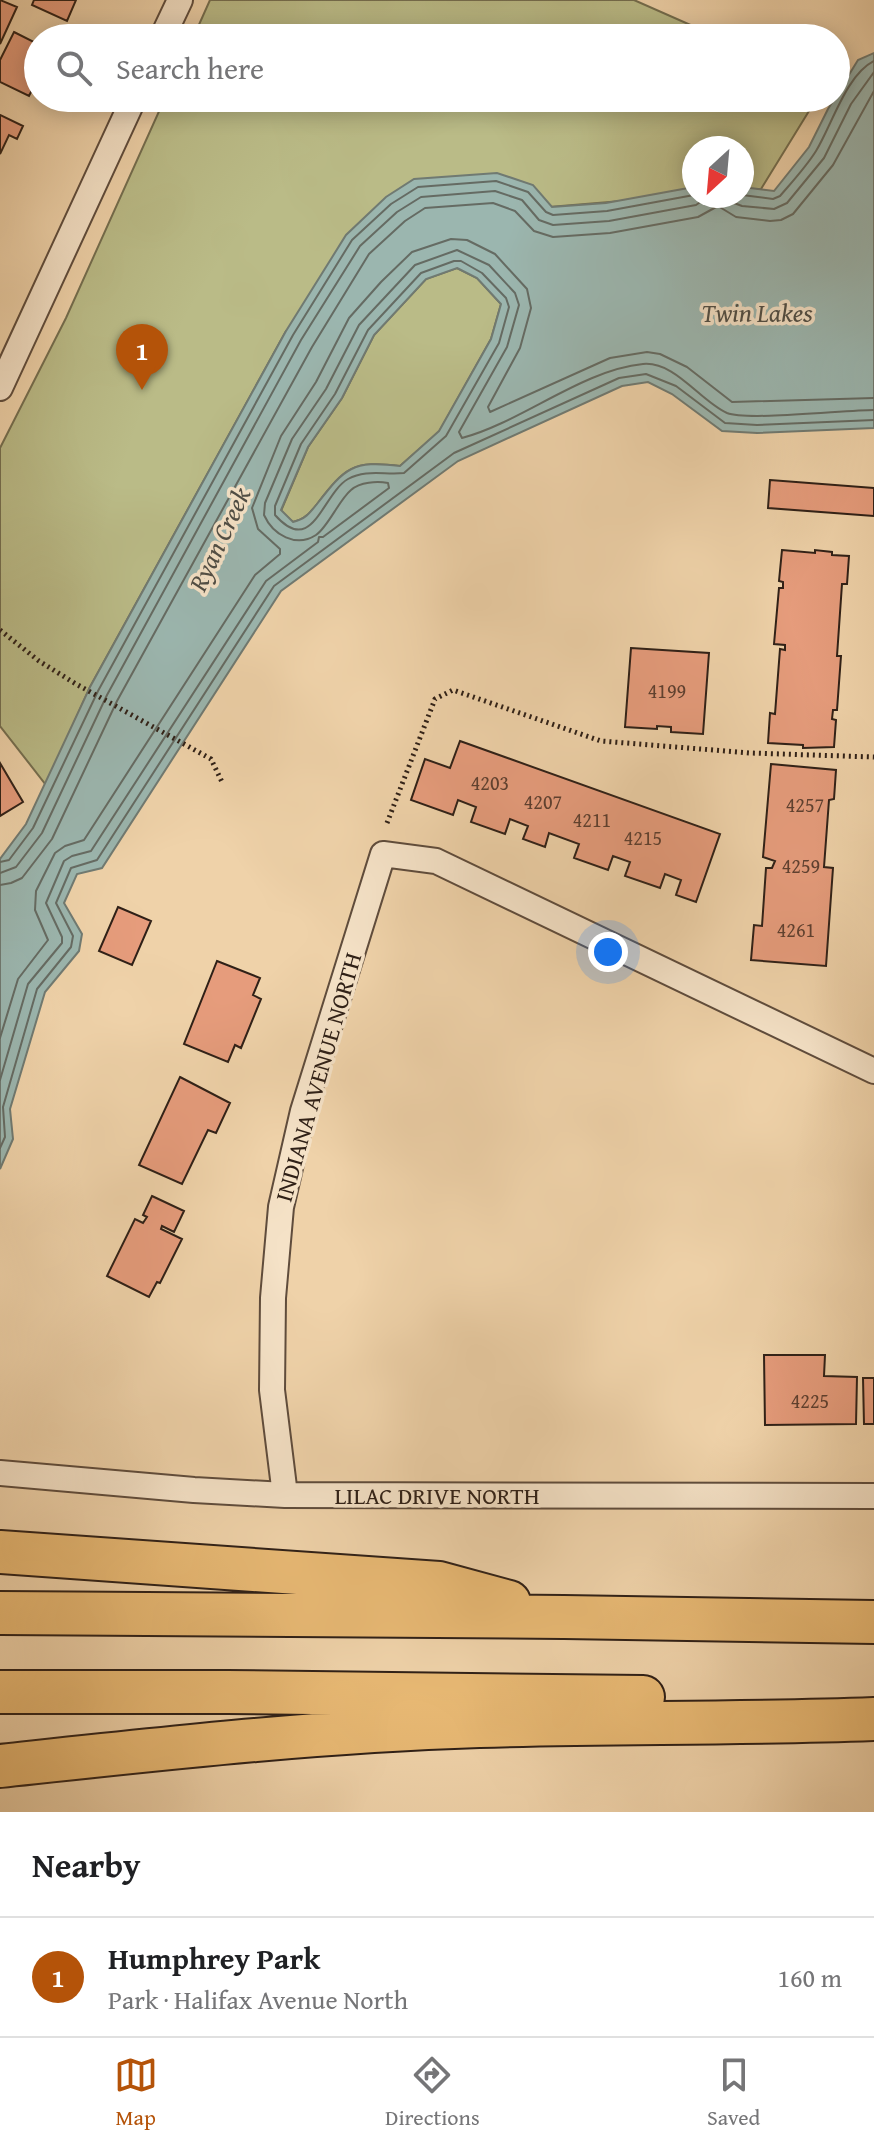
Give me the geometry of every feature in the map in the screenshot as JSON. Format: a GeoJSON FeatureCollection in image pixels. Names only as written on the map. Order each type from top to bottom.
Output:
{"type":"FeatureCollection","features":[{"type":"Feature","properties":{"kind":"highway"},"geometry":{"type":"LineString","coordinates":[[0,1552],[439,1583],[564,1617]]}},
{"type":"Feature","properties":{"kind":"highway"},"geometry":{"type":"LineString","coordinates":[[0,1613],[874,1622]]}},
{"type":"Feature","properties":{"kind":"highway"},"geometry":{"type":"LineString","coordinates":[[0,1692],[874,1700]]}},
{"type":"Feature","properties":{"kind":"highway"},"geometry":{"type":"LineString","coordinates":[[0,1766],[283,1736],[480,1726],[874,1719]]}},
{"type":"Feature","properties":{"kind":"street"},"geometry":{"type":"LineString","coordinates":[[169,24],[180,0]]}},
{"type":"Feature","properties":{"kind":"street"},"geometry":{"type":"LineString","coordinates":[[0,388],[128,112]]}},
{"type":"Feature","properties":{"kind":"street","name":"INDIANA AVENUE NORTH"},"geometry":{"type":"LineString","coordinates":[[285,1495],[272,1390],[273,1298],[281,1207],[303,1111],[383,854],[436,861],[874,1071]]}},
{"type":"Feature","properties":{"kind":"street","name":"LILAC DRIVE NORTH"},"geometry":{"type":"LineString","coordinates":[[0,1473],[285,1495],[874,1496]]}},
{"type":"Feature","properties":{"kind":"path"},"geometry":{"type":"LineString","coordinates":[[0,630],[39,661],[76,684],[211,759],[223,784]]}},
{"type":"Feature","properties":{"kind":"path"},"geometry":{"type":"LineString","coordinates":[[387,823],[435,699],[453,690],[601,741],[730,752],[874,757]]}},
{"type":"Feature","properties":{"kind":"green space"},"geometry":{"type":"Polygon","coordinates":[[[210,0],[634,0],[688,24],[199,24],[210,0]]]}},
{"type":"Feature","properties":{"kind":"green space"},"geometry":{"type":"Polygon","coordinates":[[[159,112],[808,112],[761,189],[754,190],[754,136],[682,136],[682,196],[537,208],[286,331],[90,687],[46,785],[0,726],[0,448],[66,318],[159,112]]]}},
{"type":"Feature","properties":{"kind":"green space"},"geometry":{"type":"Polygon","coordinates":[[[457,268],[477,278],[501,304],[491,339],[439,432],[400,466],[371,464],[351,469],[335,482],[306,516],[293,522],[281,511],[308,447],[342,398],[374,335],[426,279],[457,268]]]}},
{"type":"Feature","properties":{"kind":"water"},"geometry":{"type":"Polygon","coordinates":[[[874,53],[874,428],[757,433],[722,431],[672,394],[648,382],[622,386],[458,461],[281,591],[102,868],[77,874],[64,903],[82,934],[79,951],[45,992],[10,1109],[13,1139],[0,1169],[0,859],[26,824],[90,687],[286,331],[346,235],[386,197],[414,179],[497,173],[533,185],[552,207],[606,203],[682,189],[682,208],[754,208],[754,188],[774,191],[809,147],[826,112],[850,112],[850,73],[858,60],[874,53]],[[457,268],[426,279],[374,335],[342,398],[308,447],[281,510],[293,522],[312,511],[335,482],[351,469],[371,464],[400,466],[439,431],[491,339],[501,304],[477,278],[457,268]]]}},
{"type":"Feature","properties":{"kind":"building"},"geometry":{"type":"Polygon","coordinates":[[[0,0],[17,7],[0,44],[0,0]]]}},
{"type":"Feature","properties":{"kind":"building"},"geometry":{"type":"Polygon","coordinates":[[[34,0],[76,0],[67,21],[32,5],[34,0]]]}},
{"type":"Feature","properties":{"kind":"building"},"geometry":{"type":"Polygon","coordinates":[[[14,32],[24,37],[24,94],[0,82],[0,60],[14,32]]]}},
{"type":"Feature","properties":{"kind":"building"},"geometry":{"type":"Polygon","coordinates":[[[0,115],[23,126],[17,139],[9,135],[0,154],[0,115]]]}},
{"type":"Feature","properties":{"kind":"building"},"geometry":{"type":"Polygon","coordinates":[[[770,480],[874,488],[874,516],[768,508],[770,480]]]}},
{"type":"Feature","properties":{"kind":"building"},"geometry":{"type":"Polygon","coordinates":[[[782,550],[815,553],[815,550],[849,556],[847,584],[842,584],[837,710],[833,710],[832,719],[836,720],[834,747],[803,748],[803,745],[768,743],[770,713],[775,714],[780,649],[785,650],[785,645],[774,644],[779,588],[783,588],[783,582],[779,581],[782,550]]]}},
{"type":"Feature","properties":{"kind":"building"},"geometry":{"type":"Polygon","coordinates":[[[631,648],[709,653],[703,734],[671,732],[671,727],[625,727],[631,648]]]}},
{"type":"Feature","properties":{"kind":"building"},"geometry":{"type":"Polygon","coordinates":[[[460,741],[720,834],[696,902],[676,895],[681,880],[665,874],[660,888],[625,876],[630,862],[613,856],[608,870],[574,858],[579,844],[549,833],[545,847],[523,839],[528,826],[510,819],[505,834],[471,822],[476,807],[458,800],[453,815],[411,800],[425,759],[450,768],[460,741]]]}},
{"type":"Feature","properties":{"kind":"building"},"geometry":{"type":"Polygon","coordinates":[[[0,763],[23,802],[0,816],[0,763]]]}},
{"type":"Feature","properties":{"kind":"building"},"geometry":{"type":"Polygon","coordinates":[[[771,764],[836,770],[834,799],[829,800],[824,867],[833,868],[826,966],[751,960],[754,925],[762,926],[766,868],[772,868],[775,861],[763,857],[771,764]]]}},
{"type":"Feature","properties":{"kind":"building"},"geometry":{"type":"Polygon","coordinates":[[[118,907],[151,921],[132,965],[99,951],[118,907]]]}},
{"type":"Feature","properties":{"kind":"building"},"geometry":{"type":"Polygon","coordinates":[[[217,961],[260,978],[253,995],[261,999],[241,1048],[235,1045],[228,1062],[184,1044],[217,961]]]}},
{"type":"Feature","properties":{"kind":"building"},"geometry":{"type":"Polygon","coordinates":[[[180,1077],[230,1103],[216,1133],[208,1130],[182,1184],[139,1165],[180,1077]]]}},
{"type":"Feature","properties":{"kind":"building"},"geometry":{"type":"Polygon","coordinates":[[[152,1196],[184,1211],[174,1232],[162,1226],[161,1229],[182,1239],[160,1283],[157,1282],[149,1297],[107,1276],[135,1219],[143,1223],[147,1217],[143,1215],[152,1196]]]}},
{"type":"Feature","properties":{"kind":"building"},"geometry":{"type":"Polygon","coordinates":[[[764,1355],[825,1355],[824,1376],[857,1377],[856,1424],[765,1425],[764,1355]]]}},
{"type":"Feature","properties":{"kind":"building"},"geometry":{"type":"Polygon","coordinates":[[[863,1378],[874,1378],[874,1424],[864,1424],[863,1378]]]}},
{"type":"Feature","properties":{"kind":"place","name":"Humphrey Park"},"geometry":{"type":"Point","coordinates":[142,390]}},
{"type":"Feature","properties":{"kind":"water label","name":"Twin Lakes"},"geometry":{"type":"Point","coordinates":[757,312]}},
{"type":"Feature","properties":{"kind":"water label","name":"Ryan Creek"},"geometry":{"type":"Point","coordinates":[219,539]}}]}
